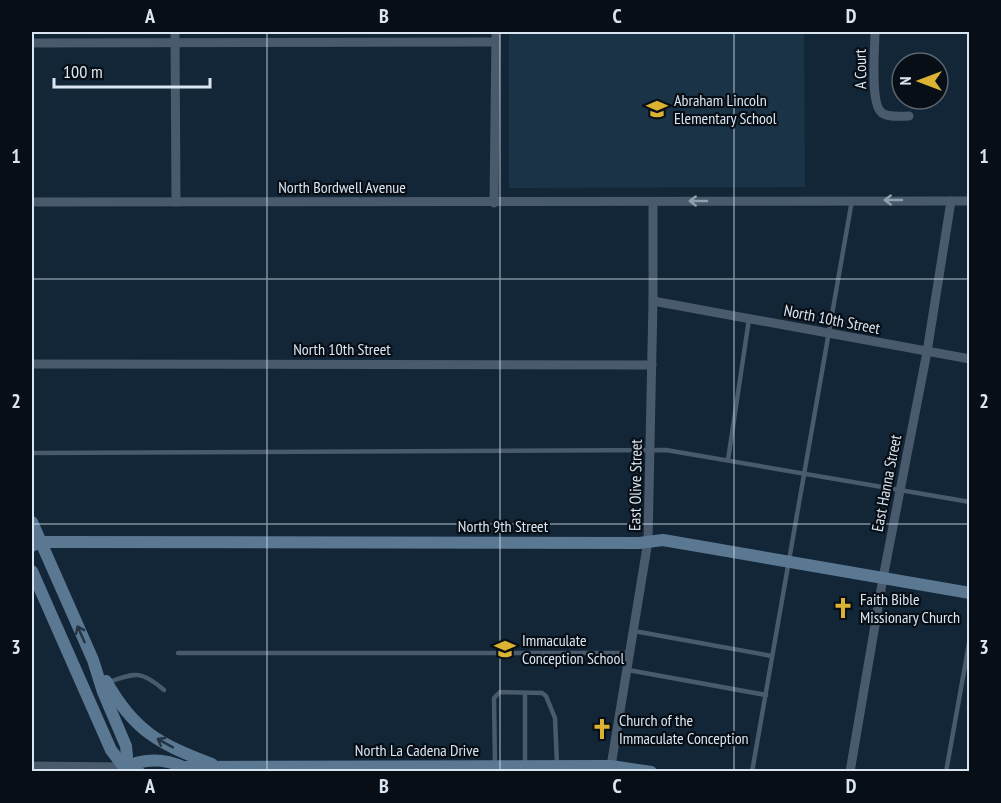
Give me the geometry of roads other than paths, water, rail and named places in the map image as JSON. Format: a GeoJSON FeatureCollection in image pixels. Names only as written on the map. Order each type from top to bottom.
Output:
{"type":"FeatureCollection","features":[{"type":"Feature","properties":{"kind":"main road"},"geometry":{"type":"LineString","coordinates":[[32,522],[36,544],[93,660],[124,709],[143,730],[166,745],[218,766]]}},
{"type":"Feature","properties":{"kind":"main road","name":"North 9th Street"},"geometry":{"type":"LineString","coordinates":[[36,544],[639,543],[663,540],[969,593]]}},
{"type":"Feature","properties":{"kind":"main road"},"geometry":{"type":"LineString","coordinates":[[32,571],[111,750],[128,769],[139,771]]}},
{"type":"Feature","properties":{"kind":"main road"},"geometry":{"type":"LineString","coordinates":[[93,660],[126,746],[128,769]]}},
{"type":"Feature","properties":{"kind":"main road","name":"North La Cadena Drive"},"geometry":{"type":"LineString","coordinates":[[128,769],[138,761],[172,761],[179,769],[218,766],[557,766],[651,771]]}},
{"type":"Feature","properties":{"kind":"street"},"geometry":{"type":"LineString","coordinates":[[175,32],[176,202]]}},
{"type":"Feature","properties":{"kind":"street"},"geometry":{"type":"LineString","coordinates":[[494,203],[496,32]]}},
{"type":"Feature","properties":{"kind":"street","name":"A Court"},"geometry":{"type":"LineString","coordinates":[[875,32],[875,98],[879,111],[886,116],[909,116]]}},
{"type":"Feature","properties":{"kind":"street"},"geometry":{"type":"LineString","coordinates":[[32,43],[496,42]]}},
{"type":"Feature","properties":{"kind":"street","name":"East Hanna Street"},"geometry":{"type":"LineString","coordinates":[[850,771],[883,578],[927,352],[951,201]]}},
{"type":"Feature","properties":{"kind":"street","name":"North Bordwell Avenue"},"geometry":{"type":"LineString","coordinates":[[32,202],[969,201]]}},
{"type":"Feature","properties":{"kind":"street","name":"East Olive Street"},"geometry":{"type":"LineString","coordinates":[[611,769],[648,541],[653,202]]}},
{"type":"Feature","properties":{"kind":"street","name":"North 10th Street"},"geometry":{"type":"LineString","coordinates":[[653,301],[969,359]]}},
{"type":"Feature","properties":{"kind":"street","name":"North 10th Street"},"geometry":{"type":"LineString","coordinates":[[32,364],[652,365]]}},
{"type":"Feature","properties":{"kind":"street"},"geometry":{"type":"LineString","coordinates":[[32,766],[128,769]]}},
{"type":"Feature","properties":{"kind":"lane"},"geometry":{"type":"LineString","coordinates":[[752,771],[852,200]]}},
{"type":"Feature","properties":{"kind":"lane"},"geometry":{"type":"LineString","coordinates":[[728,460],[749,319]]}},
{"type":"Feature","properties":{"kind":"lane"},"geometry":{"type":"LineString","coordinates":[[32,453],[666,450],[969,502]]}},
{"type":"Feature","properties":{"kind":"lane"},"geometry":{"type":"LineString","coordinates":[[633,631],[772,657]]}},
{"type":"Feature","properties":{"kind":"lane"},"geometry":{"type":"LineString","coordinates":[[946,771],[969,638]]}},
{"type":"Feature","properties":{"kind":"lane"},"geometry":{"type":"LineString","coordinates":[[178,653],[630,653]]}},
{"type":"Feature","properties":{"kind":"lane"},"geometry":{"type":"LineString","coordinates":[[628,670],[766,695]]}},
{"type":"Feature","properties":{"kind":"lane"},"geometry":{"type":"LineString","coordinates":[[107,683],[130,674],[140,674],[151,679],[164,690]]}},
{"type":"Feature","properties":{"kind":"lane"},"geometry":{"type":"LineString","coordinates":[[495,766],[494,698],[500,692],[542,693],[546,696],[556,722],[557,766]]}},
{"type":"Feature","properties":{"kind":"lane"},"geometry":{"type":"LineString","coordinates":[[525,693],[525,766]]}},
{"type":"Feature","properties":{"kind":"place","name":"Abraham Lincoln Elementary School"},"geometry":{"type":"Point","coordinates":[657,109]}},
{"type":"Feature","properties":{"kind":"place","name":"Faith Bible Missionary Church"},"geometry":{"type":"Point","coordinates":[843,608]}},
{"type":"Feature","properties":{"kind":"place","name":"Immaculate Conception School"},"geometry":{"type":"Point","coordinates":[505,649]}},
{"type":"Feature","properties":{"kind":"place","name":"Church of the Immaculate Conception"},"geometry":{"type":"Point","coordinates":[602,729]}}]}
